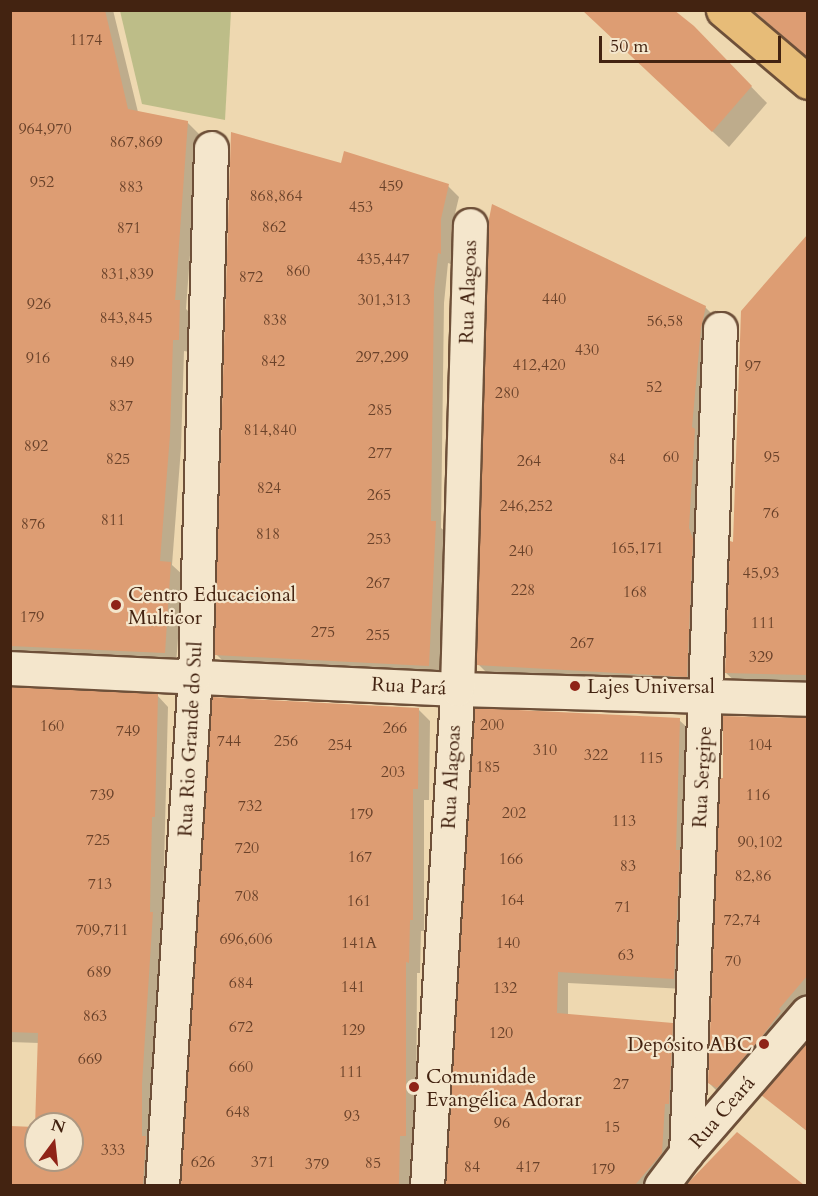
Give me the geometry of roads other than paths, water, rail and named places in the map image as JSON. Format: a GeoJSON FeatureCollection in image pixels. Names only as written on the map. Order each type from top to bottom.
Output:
{"type":"FeatureCollection","features":[{"type":"Feature","properties":{"kind":"main road"},"geometry":{"type":"LineString","coordinates":[[723,10],[807,82]]}},
{"type":"Feature","properties":{"kind":"street","name":"Rua Rio Grande do Sul"},"geometry":{"type":"LineString","coordinates":[[162,1185],[195,675],[211,148]]}},
{"type":"Feature","properties":{"kind":"street","name":"Rua Alagoas"},"geometry":{"type":"LineString","coordinates":[[427,1185],[457,688],[470,225]]}},
{"type":"Feature","properties":{"kind":"street","name":"Rua Sergipe"},"geometry":{"type":"LineString","coordinates":[[686,1153],[720,329]]}},
{"type":"Feature","properties":{"kind":"street","name":"Rua Pará"},"geometry":{"type":"LineString","coordinates":[[10,668],[705,698],[807,699]]}},
{"type":"Feature","properties":{"kind":"street","name":"Rua Ceará"},"geometry":{"type":"LineString","coordinates":[[661,1185],[807,1012]]}},
{"type":"Feature","properties":{"kind":"place","name":"Centro Educacional Multicor"},"geometry":{"type":"Point","coordinates":[116,605]}},
{"type":"Feature","properties":{"kind":"place","name":"Lajes Universal"},"geometry":{"type":"Point","coordinates":[575,686]}},
{"type":"Feature","properties":{"kind":"place","name":"Depósito ABC"},"geometry":{"type":"Point","coordinates":[764,1044]}},
{"type":"Feature","properties":{"kind":"place","name":"Comunidade Evangélica Adorar"},"geometry":{"type":"Point","coordinates":[414,1087]}}]}
